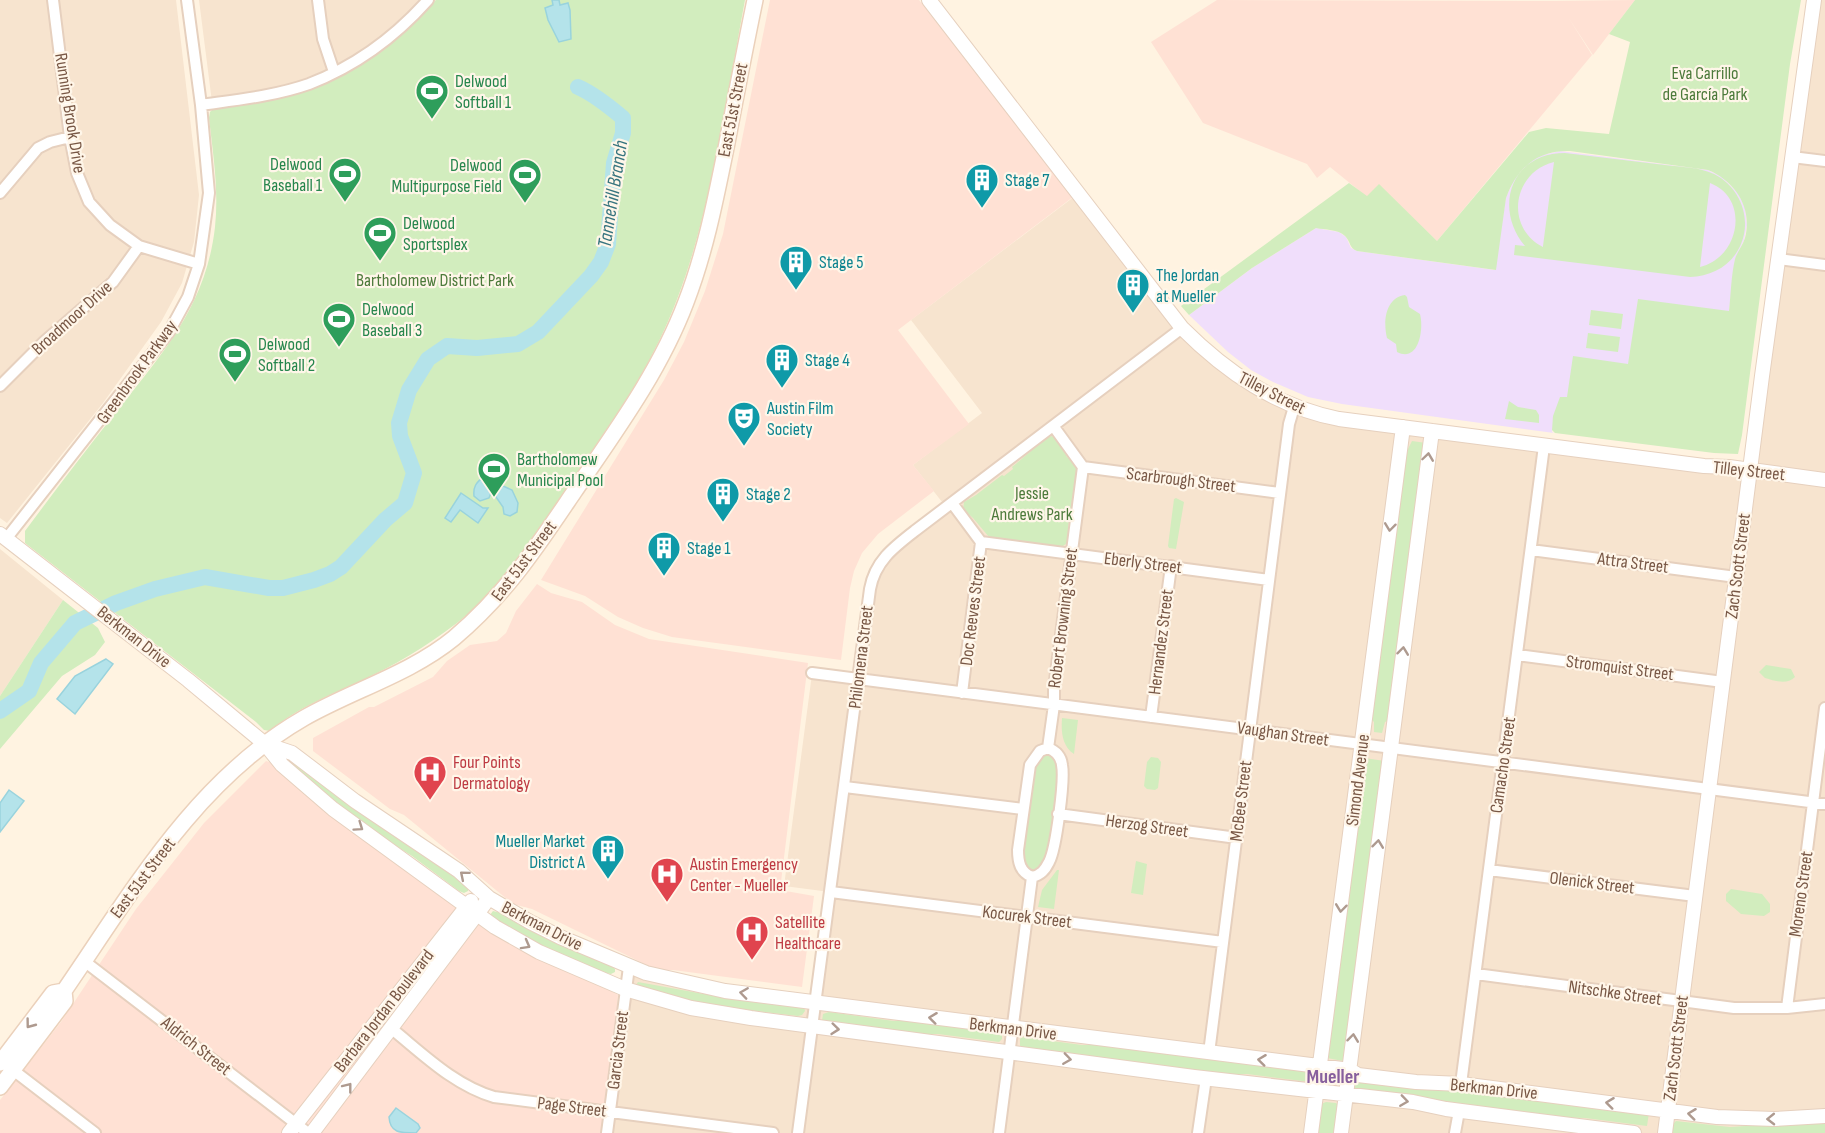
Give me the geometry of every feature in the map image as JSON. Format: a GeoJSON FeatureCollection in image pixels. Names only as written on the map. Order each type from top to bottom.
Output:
{"type":"FeatureCollection","features":[{"type":"Feature","properties":{"kind":"main road","name":"East 51st Street"},"geometry":{"type":"LineString","coordinates":[[0,1087],[7,1067],[65,1000],[64,991],[126,897],[181,827],[225,777],[265,744],[303,718],[410,666],[452,640],[491,605],[524,566],[637,398],[664,350],[685,304],[699,265],[712,217],[755,0]]}},
{"type":"Feature","properties":{"kind":"street","name":"Running Brook Drive"},"geometry":{"type":"LineString","coordinates":[[53,0],[70,137],[77,173],[89,202],[110,225],[139,246],[200,264]]}},
{"type":"Feature","properties":{"kind":"street","name":"Greenbrook Parkway"},"geometry":{"type":"LineString","coordinates":[[3,537],[170,332],[188,297],[200,264],[209,193],[201,105],[187,0]]}},
{"type":"Feature","properties":{"kind":"street"},"geometry":{"type":"LineString","coordinates":[[318,0],[323,39],[334,72]]}},
{"type":"Feature","properties":{"kind":"street"},"geometry":{"type":"LineString","coordinates":[[201,105],[270,94],[308,84],[334,72],[373,52],[405,25],[428,0]]}},
{"type":"Feature","properties":{"kind":"street","name":"Tilley Street"},"geometry":{"type":"LineString","coordinates":[[929,0],[1182,328],[1221,364],[1273,398],[1318,415],[1544,446],[1825,480]]}},
{"type":"Feature","properties":{"kind":"street","name":"Zach Scott Street"},"geometry":{"type":"LineString","coordinates":[[1665,1133],[1750,470],[1814,0]]}},
{"type":"Feature","properties":{"kind":"street"},"geometry":{"type":"LineString","coordinates":[[0,193],[38,148],[70,137]]}},
{"type":"Feature","properties":{"kind":"street"},"geometry":{"type":"LineString","coordinates":[[1792,157],[1825,161]]}},
{"type":"Feature","properties":{"kind":"street","name":"Broadmoor Drive"},"geometry":{"type":"LineString","coordinates":[[0,386],[45,341],[113,282],[139,246]]}},
{"type":"Feature","properties":{"kind":"street"},"geometry":{"type":"LineString","coordinates":[[1778,259],[1825,266]]}},
{"type":"Feature","properties":{"kind":"street","name":"Philomena Street"},"geometry":{"type":"LineString","coordinates":[[798,1133],[870,589],[878,566],[891,550],[1182,328]]}},
{"type":"Feature","properties":{"kind":"street","name":"McBee Street"},"geometry":{"type":"LineString","coordinates":[[1209,1053],[1288,424],[1294,407]]}},
{"type":"Feature","properties":{"kind":"street"},"geometry":{"type":"LineString","coordinates":[[1054,426],[1083,467]]}},
{"type":"Feature","properties":{"kind":"street","name":"Simond Avenue"},"geometry":{"type":"LineString","coordinates":[[1311,1133],[1403,427]]}},
{"type":"Feature","properties":{"kind":"street","name":"Simond Avenue"},"geometry":{"type":"LineString","coordinates":[[1341,1133],[1432,431]]}},
{"type":"Feature","properties":{"kind":"street","name":"Camacho Street"},"geometry":{"type":"LineString","coordinates":[[1461,1084],[1544,446]]}},
{"type":"Feature","properties":{"kind":"street","name":"Scarbrough Street"},"geometry":{"type":"LineString","coordinates":[[1083,467],[1280,493]]}},
{"type":"Feature","properties":{"kind":"street","name":"Robert Browning Street"},"geometry":{"type":"LineString","coordinates":[[1048,748],[1083,467]]}},
{"type":"Feature","properties":{"kind":"street","name":"Doc Reeves Street"},"geometry":{"type":"LineString","coordinates":[[952,503],[981,542],[962,693]]}},
{"type":"Feature","properties":{"kind":"street","name":"Berkman Drive"},"geometry":{"type":"LineString","coordinates":[[3,537],[165,661],[265,744],[282,765],[333,809],[472,910],[539,952],[625,988],[692,1008],[812,1026],[1346,1096],[1356,1095],[1404,1101],[1458,1111],[1634,1133]]}},
{"type":"Feature","properties":{"kind":"street","name":"Eberly Street"},"geometry":{"type":"LineString","coordinates":[[981,542],[1269,580]]}},
{"type":"Feature","properties":{"kind":"street","name":"Attra Street"},"geometry":{"type":"LineString","coordinates":[[1531,550],[1736,577]]}},
{"type":"Feature","properties":{"kind":"street","name":"Hernandez Street"},"geometry":{"type":"LineString","coordinates":[[1151,717],[1171,566]]}},
{"type":"Feature","properties":{"kind":"street","name":"Stromquist Street"},"geometry":{"type":"LineString","coordinates":[[1517,655],[1723,682]]}},
{"type":"Feature","properties":{"kind":"street","name":"Vaughan Street"},"geometry":{"type":"LineString","coordinates":[[812,673],[1825,804]]}},
{"type":"Feature","properties":{"kind":"street","name":"Moreno Street"},"geometry":{"type":"LineString","coordinates":[[1787,1008],[1825,708]]}},
{"type":"Feature","properties":{"kind":"street","name":"Berkman Drive"},"geometry":{"type":"LineString","coordinates":[[265,744],[292,753],[355,801],[459,871],[485,895],[560,938],[666,979],[707,988],[815,1003],[1320,1066],[1350,1070],[1358,1075],[1416,1082],[1461,1084],[1742,1119],[1825,1116]]}},
{"type":"Feature","properties":{"kind":"street"},"geometry":{"type":"LineString","coordinates":[[1048,748],[1055,750],[1062,764],[1063,775],[1051,860],[1043,872],[1032,877],[1022,870],[1018,861],[1023,809],[1030,765],[1040,751],[1048,748]]}},
{"type":"Feature","properties":{"kind":"street"},"geometry":{"type":"LineString","coordinates":[[845,787],[1023,809]]}},
{"type":"Feature","properties":{"kind":"street","name":"Herzog Street"},"geometry":{"type":"LineString","coordinates":[[1058,814],[1237,838]]}},
{"type":"Feature","properties":{"kind":"street","name":"Olenick Street"},"geometry":{"type":"LineString","coordinates":[[1489,870],[1695,896]]}},
{"type":"Feature","properties":{"kind":"street"},"geometry":{"type":"LineString","coordinates":[[999,1133],[1032,877]]}},
{"type":"Feature","properties":{"kind":"street","name":"Kocurek Street"},"geometry":{"type":"LineString","coordinates":[[831,892],[1223,942]]}},
{"type":"Feature","properties":{"kind":"street","name":"Barbara Jordan Boulevard"},"geometry":{"type":"LineString","coordinates":[[293,1128],[485,895]]}},
{"type":"Feature","properties":{"kind":"street","name":"Barbara Jordan Boulevard"},"geometry":{"type":"LineString","coordinates":[[310,1133],[392,1029],[472,910]]}},
{"type":"Feature","properties":{"kind":"street","name":"Aldrich Street"},"geometry":{"type":"LineString","coordinates":[[84,961],[293,1128],[310,1133]]}},
{"type":"Feature","properties":{"kind":"street","name":"Garcia Street"},"geometry":{"type":"LineString","coordinates":[[607,1133],[629,966]]}},
{"type":"Feature","properties":{"kind":"street","name":"Nitschke Street"},"geometry":{"type":"LineString","coordinates":[[1476,974],[1734,1008],[1787,1008],[1825,1004]]}},
{"type":"Feature","properties":{"kind":"street","name":"Page Street"},"geometry":{"type":"LineString","coordinates":[[392,1029],[458,1081],[494,1097],[773,1133]]}},
{"type":"Feature","properties":{"kind":"street"},"geometry":{"type":"LineString","coordinates":[[7,1067],[95,1133]]}},
{"type":"Feature","properties":{"kind":"street"},"geometry":{"type":"LineString","coordinates":[[1198,1133],[1206,1078]]}},
{"type":"Feature","properties":{"kind":"street"},"geometry":{"type":"LineString","coordinates":[[1455,1133],[1458,1111]]}},
{"type":"Feature","properties":{"kind":"shaded area"},"geometry":{"type":"Polygon","coordinates":[[[0,0],[176,0],[199,195],[194,242],[182,283],[161,322],[103,403],[7,523],[0,518],[0,0]]]}},
{"type":"Feature","properties":{"kind":"shaded area"},"geometry":{"type":"Polygon","coordinates":[[[199,0],[436,0],[385,49],[345,73],[320,85],[213,110],[199,0]]]}},
{"type":"Feature","properties":{"kind":"shaded area"},"geometry":{"type":"Polygon","coordinates":[[[770,0],[919,0],[1073,197],[898,330],[969,424],[913,465],[934,491],[878,534],[862,553],[850,588],[841,660],[672,637],[643,628],[618,617],[585,596],[541,580],[664,380],[684,342],[705,291],[723,234],[770,0]]]}},
{"type":"Feature","properties":{"kind":"shaded area"},"geometry":{"type":"Polygon","coordinates":[[[1217,0],[1635,0],[1593,55],[1568,17],[1592,55],[1437,241],[1379,185],[1367,197],[1330,167],[1317,178],[1307,164],[1203,123],[1151,42],[1217,0]]]}},
{"type":"Feature","properties":{"kind":"shaded area"},"geometry":{"type":"Polygon","coordinates":[[[1816,0],[1825,0],[1825,1133],[607,1133],[630,969],[814,1003],[830,892],[784,886],[812,674],[858,679],[877,566],[946,507],[913,465],[982,413],[911,320],[1079,193],[1182,328],[1294,407],[1750,470],[1816,0]]]}},
{"type":"Feature","properties":{"kind":"shaded area"},"geometry":{"type":"Polygon","coordinates":[[[1560,151],[1708,170],[1722,177],[1738,193],[1745,208],[1747,225],[1744,240],[1736,257],[1729,311],[1567,398],[1560,397],[1552,432],[1554,433],[1342,404],[1308,397],[1251,370],[1189,315],[1252,268],[1316,228],[1339,232],[1346,237],[1351,248],[1357,251],[1495,270],[1506,197],[1515,178],[1528,163],[1539,156],[1560,151]]]}},
{"type":"Feature","properties":{"kind":"shaded area"},"geometry":{"type":"Polygon","coordinates":[[[0,549],[63,600],[0,696],[0,549]]]}},
{"type":"Feature","properties":{"kind":"shaded area"},"geometry":{"type":"Polygon","coordinates":[[[537,584],[551,593],[582,602],[615,625],[649,639],[808,663],[780,890],[814,896],[802,987],[673,970],[657,970],[532,909],[513,904],[404,815],[390,809],[313,751],[313,738],[369,707],[374,707],[433,677],[447,661],[470,645],[497,641],[506,633],[516,611],[537,584]]]}},
{"type":"Feature","properties":{"kind":"shaded area"},"geometry":{"type":"Polygon","coordinates":[[[266,761],[281,766],[424,875],[565,965],[618,995],[607,1133],[0,1133],[0,1100],[61,1022],[136,909],[204,823],[266,761]]]}},
{"type":"Feature","properties":{"kind":"green space","name":"Bartholomew District Park"},"geometry":{"type":"Polygon","coordinates":[[[436,0],[745,0],[722,129],[703,216],[677,300],[641,375],[539,531],[499,584],[468,614],[421,648],[384,669],[305,707],[270,731],[264,730],[25,543],[25,531],[179,329],[202,282],[210,256],[216,213],[210,112],[214,108],[320,85],[345,73],[385,49],[436,0]]]}},
{"type":"Feature","properties":{"kind":"green space","name":"Eva Carrillo de García Park"},"geometry":{"type":"Polygon","coordinates":[[[1635,0],[1801,0],[1790,64],[1738,454],[1555,433],[1552,430],[1553,416],[1560,397],[1567,397],[1573,356],[1628,364],[1638,299],[1729,311],[1734,265],[1745,238],[1746,216],[1744,206],[1734,188],[1708,170],[1570,151],[1548,154],[1538,158],[1522,170],[1506,198],[1496,270],[1357,251],[1342,234],[1316,228],[1252,268],[1189,315],[1181,306],[1349,183],[1367,196],[1379,184],[1437,241],[1529,132],[1546,128],[1609,134],[1630,42],[1609,34],[1635,0]]]}},
{"type":"Feature","properties":{"kind":"green space"},"geometry":{"type":"Polygon","coordinates":[[[1565,153],[1690,168],[1714,174],[1731,187],[1741,204],[1745,224],[1741,244],[1727,264],[1706,275],[1690,277],[1514,255],[1515,245],[1525,246],[1515,231],[1510,215],[1509,200],[1513,185],[1520,172],[1531,162],[1546,155],[1565,153]],[[1554,162],[1540,168],[1530,177],[1522,188],[1518,201],[1522,227],[1543,247],[1543,246],[1554,162]],[[1710,183],[1700,267],[1713,261],[1724,252],[1735,228],[1735,214],[1731,202],[1723,191],[1710,183]]]}},
{"type":"Feature","properties":{"kind":"green space"},"geometry":{"type":"Polygon","coordinates":[[[1405,295],[1409,307],[1420,314],[1421,328],[1415,349],[1404,354],[1397,352],[1396,344],[1387,338],[1385,325],[1389,306],[1398,297],[1405,295]]]}},
{"type":"Feature","properties":{"kind":"green space"},"geometry":{"type":"Polygon","coordinates":[[[1591,310],[1623,314],[1621,329],[1589,325],[1591,310]]]}},
{"type":"Feature","properties":{"kind":"green space"},"geometry":{"type":"Polygon","coordinates":[[[1588,333],[1620,337],[1618,352],[1586,348],[1588,333]]]}},
{"type":"Feature","properties":{"kind":"green space"},"geometry":{"type":"Polygon","coordinates":[[[1509,401],[1518,407],[1536,410],[1539,423],[1505,419],[1509,401]]]}},
{"type":"Feature","properties":{"kind":"green space","name":"Jessie Andrews Park"},"geometry":{"type":"Polygon","coordinates":[[[1051,436],[1056,438],[1067,457],[1077,467],[1067,542],[1059,547],[989,537],[963,509],[964,502],[1002,475],[1004,476],[1051,436]]]}},
{"type":"Feature","properties":{"kind":"green space"},"geometry":{"type":"Polygon","coordinates":[[[1412,441],[1426,443],[1390,720],[1385,722],[1382,733],[1374,732],[1374,722],[1370,718],[1406,453],[1412,441]]]}},
{"type":"Feature","properties":{"kind":"green space"},"geometry":{"type":"Polygon","coordinates":[[[1174,499],[1184,502],[1176,549],[1168,546],[1174,499]]]}},
{"type":"Feature","properties":{"kind":"green space"},"geometry":{"type":"Polygon","coordinates":[[[63,600],[98,628],[105,642],[95,655],[62,676],[0,749],[0,696],[63,600]]]}},
{"type":"Feature","properties":{"kind":"green space"},"geometry":{"type":"Polygon","coordinates":[[[1766,665],[1791,669],[1795,677],[1785,682],[1765,678],[1759,672],[1766,665]]]}},
{"type":"Feature","properties":{"kind":"green space"},"geometry":{"type":"Polygon","coordinates":[[[1062,718],[1078,720],[1074,754],[1067,747],[1063,738],[1062,718]]]}},
{"type":"Feature","properties":{"kind":"green space"},"geometry":{"type":"Polygon","coordinates":[[[1050,753],[1056,760],[1059,777],[1048,854],[1039,868],[1031,870],[1024,862],[1022,850],[1032,770],[1040,755],[1050,753]]]}},
{"type":"Feature","properties":{"kind":"green space"},"geometry":{"type":"Polygon","coordinates":[[[1151,757],[1158,758],[1161,762],[1158,788],[1155,790],[1144,786],[1147,762],[1151,757]]]}},
{"type":"Feature","properties":{"kind":"green space"},"geometry":{"type":"Polygon","coordinates":[[[1364,758],[1385,761],[1345,1061],[1343,1061],[1327,1058],[1364,758]]]}},
{"type":"Feature","properties":{"kind":"green space"},"geometry":{"type":"Polygon","coordinates":[[[290,760],[358,811],[435,861],[468,886],[468,891],[464,893],[459,891],[412,856],[377,834],[300,774],[287,761],[290,760]]]}},
{"type":"Feature","properties":{"kind":"green space"},"geometry":{"type":"Polygon","coordinates":[[[1136,861],[1147,864],[1143,895],[1131,893],[1136,861]]]}},
{"type":"Feature","properties":{"kind":"green space"},"geometry":{"type":"Polygon","coordinates":[[[1059,870],[1054,909],[1038,907],[1042,890],[1059,870]]]}},
{"type":"Feature","properties":{"kind":"green space"},"geometry":{"type":"Polygon","coordinates":[[[1731,889],[1762,894],[1770,904],[1770,912],[1764,916],[1741,914],[1726,901],[1726,894],[1731,889]]]}},
{"type":"Feature","properties":{"kind":"green space"},"geometry":{"type":"Polygon","coordinates":[[[493,911],[501,913],[545,938],[612,965],[615,972],[611,974],[600,972],[523,940],[490,915],[493,911]]]}},
{"type":"Feature","properties":{"kind":"green space"},"geometry":{"type":"Polygon","coordinates":[[[638,982],[704,994],[728,995],[804,1006],[805,1011],[798,1016],[712,1007],[636,985],[638,982]]]}},
{"type":"Feature","properties":{"kind":"green space"},"geometry":{"type":"Polygon","coordinates":[[[829,1012],[1002,1032],[1002,1039],[999,1042],[938,1034],[905,1034],[822,1021],[823,1014],[829,1012]]]}},
{"type":"Feature","properties":{"kind":"green space"},"geometry":{"type":"Polygon","coordinates":[[[1023,1037],[1082,1045],[1114,1045],[1313,1073],[1310,1082],[1247,1074],[1221,1075],[1020,1048],[1020,1039],[1023,1037]]]}},
{"type":"Feature","properties":{"kind":"green space"},"geometry":{"type":"Polygon","coordinates":[[[1357,1081],[1649,1113],[1647,1126],[1585,1118],[1553,1117],[1355,1090],[1357,1081]]]}},
{"type":"Feature","properties":{"kind":"green space"},"geometry":{"type":"Polygon","coordinates":[[[1336,1103],[1339,1106],[1337,1133],[1316,1133],[1321,1104],[1336,1103]]]}},
{"type":"Feature","properties":{"kind":"green space"},"geometry":{"type":"Polygon","coordinates":[[[1676,1121],[1730,1127],[1825,1121],[1825,1133],[1673,1133],[1673,1124],[1676,1121]]]}},
{"type":"Feature","properties":{"kind":"water"},"geometry":{"type":"Polygon","coordinates":[[[552,0],[559,0],[560,5],[568,3],[571,39],[559,42],[548,20],[545,8],[553,5],[552,0]]]}},
{"type":"Feature","properties":{"kind":"water"},"geometry":{"type":"Polygon","coordinates":[[[484,477],[493,477],[498,481],[489,498],[480,501],[474,496],[474,490],[477,483],[484,477]]]}},
{"type":"Feature","properties":{"kind":"water"},"geometry":{"type":"Polygon","coordinates":[[[503,486],[512,490],[518,503],[517,512],[510,516],[504,514],[503,507],[496,497],[497,491],[503,486]]]}},
{"type":"Feature","properties":{"kind":"water"},"geometry":{"type":"Polygon","coordinates":[[[461,493],[483,508],[488,508],[478,523],[460,510],[451,522],[445,518],[461,493]]]}},
{"type":"Feature","properties":{"kind":"water"},"geometry":{"type":"Polygon","coordinates":[[[106,659],[113,664],[75,714],[57,699],[75,676],[106,659]]]}},
{"type":"Feature","properties":{"kind":"water"},"geometry":{"type":"Polygon","coordinates":[[[9,790],[24,801],[0,832],[0,803],[9,790]]]}},
{"type":"Feature","properties":{"kind":"water"},"geometry":{"type":"Polygon","coordinates":[[[396,1108],[418,1124],[420,1128],[416,1133],[397,1131],[391,1126],[389,1117],[396,1108]]]}},
{"type":"Feature","properties":{"kind":"waterway","name":"Tannehill Branch"},"geometry":{"type":"LineString","coordinates":[[0,711],[29,691],[41,663],[75,623],[116,603],[155,589],[205,577],[269,588],[283,588],[314,580],[341,567],[385,520],[405,503],[414,473],[400,436],[399,423],[409,390],[428,359],[447,346],[477,348],[518,344],[538,332],[591,276],[601,262],[608,244],[614,163],[623,133],[623,118],[596,97],[578,87]]}},
{"type":"Feature","properties":{"kind":"place","name":"Delwood Softball 1"},"geometry":{"type":"Point","coordinates":[432,120]}},
{"type":"Feature","properties":{"kind":"place","name":"Delwood Baseball 1"},"geometry":{"type":"Point","coordinates":[345,203]}},
{"type":"Feature","properties":{"kind":"place","name":"Delwood Multipurpose Field"},"geometry":{"type":"Point","coordinates":[525,204]}},
{"type":"Feature","properties":{"kind":"place","name":"Stage 7"},"geometry":{"type":"Point","coordinates":[982,209]}},
{"type":"Feature","properties":{"kind":"place","name":"Delwood Sportsplex"},"geometry":{"type":"Point","coordinates":[380,262]}},
{"type":"Feature","properties":{"kind":"place","name":"Stage 5"},"geometry":{"type":"Point","coordinates":[796,291]}},
{"type":"Feature","properties":{"kind":"place","name":"The Jordan at Mueller"},"geometry":{"type":"Point","coordinates":[1133,314]}},
{"type":"Feature","properties":{"kind":"place","name":"Delwood Baseball 3"},"geometry":{"type":"Point","coordinates":[339,348]}},
{"type":"Feature","properties":{"kind":"place","name":"Delwood Softball 2"},"geometry":{"type":"Point","coordinates":[235,383]}},
{"type":"Feature","properties":{"kind":"place","name":"Stage 4"},"geometry":{"type":"Point","coordinates":[782,389]}},
{"type":"Feature","properties":{"kind":"place","name":"Austin Film Society"},"geometry":{"type":"Point","coordinates":[744,447]}},
{"type":"Feature","properties":{"kind":"place","name":"Bartholomew Municipal Pool"},"geometry":{"type":"Point","coordinates":[494,498]}},
{"type":"Feature","properties":{"kind":"place","name":"Stage 2"},"geometry":{"type":"Point","coordinates":[723,523]}},
{"type":"Feature","properties":{"kind":"place","name":"Stage 1"},"geometry":{"type":"Point","coordinates":[664,577]}},
{"type":"Feature","properties":{"kind":"place","name":"Four Points Dermatology"},"geometry":{"type":"Point","coordinates":[430,801]}},
{"type":"Feature","properties":{"kind":"place","name":"Mueller Market District A"},"geometry":{"type":"Point","coordinates":[608,880]}},
{"type":"Feature","properties":{"kind":"place","name":"Austin Emergency Center - Mueller"},"geometry":{"type":"Point","coordinates":[667,903]}},
{"type":"Feature","properties":{"kind":"place","name":"Satellite Healthcare"},"geometry":{"type":"Point","coordinates":[752,961]}},
{"type":"Feature","properties":{"kind":"district","name":"Mueller"},"geometry":{"type":"Point","coordinates":[1333,1077]}}]}
